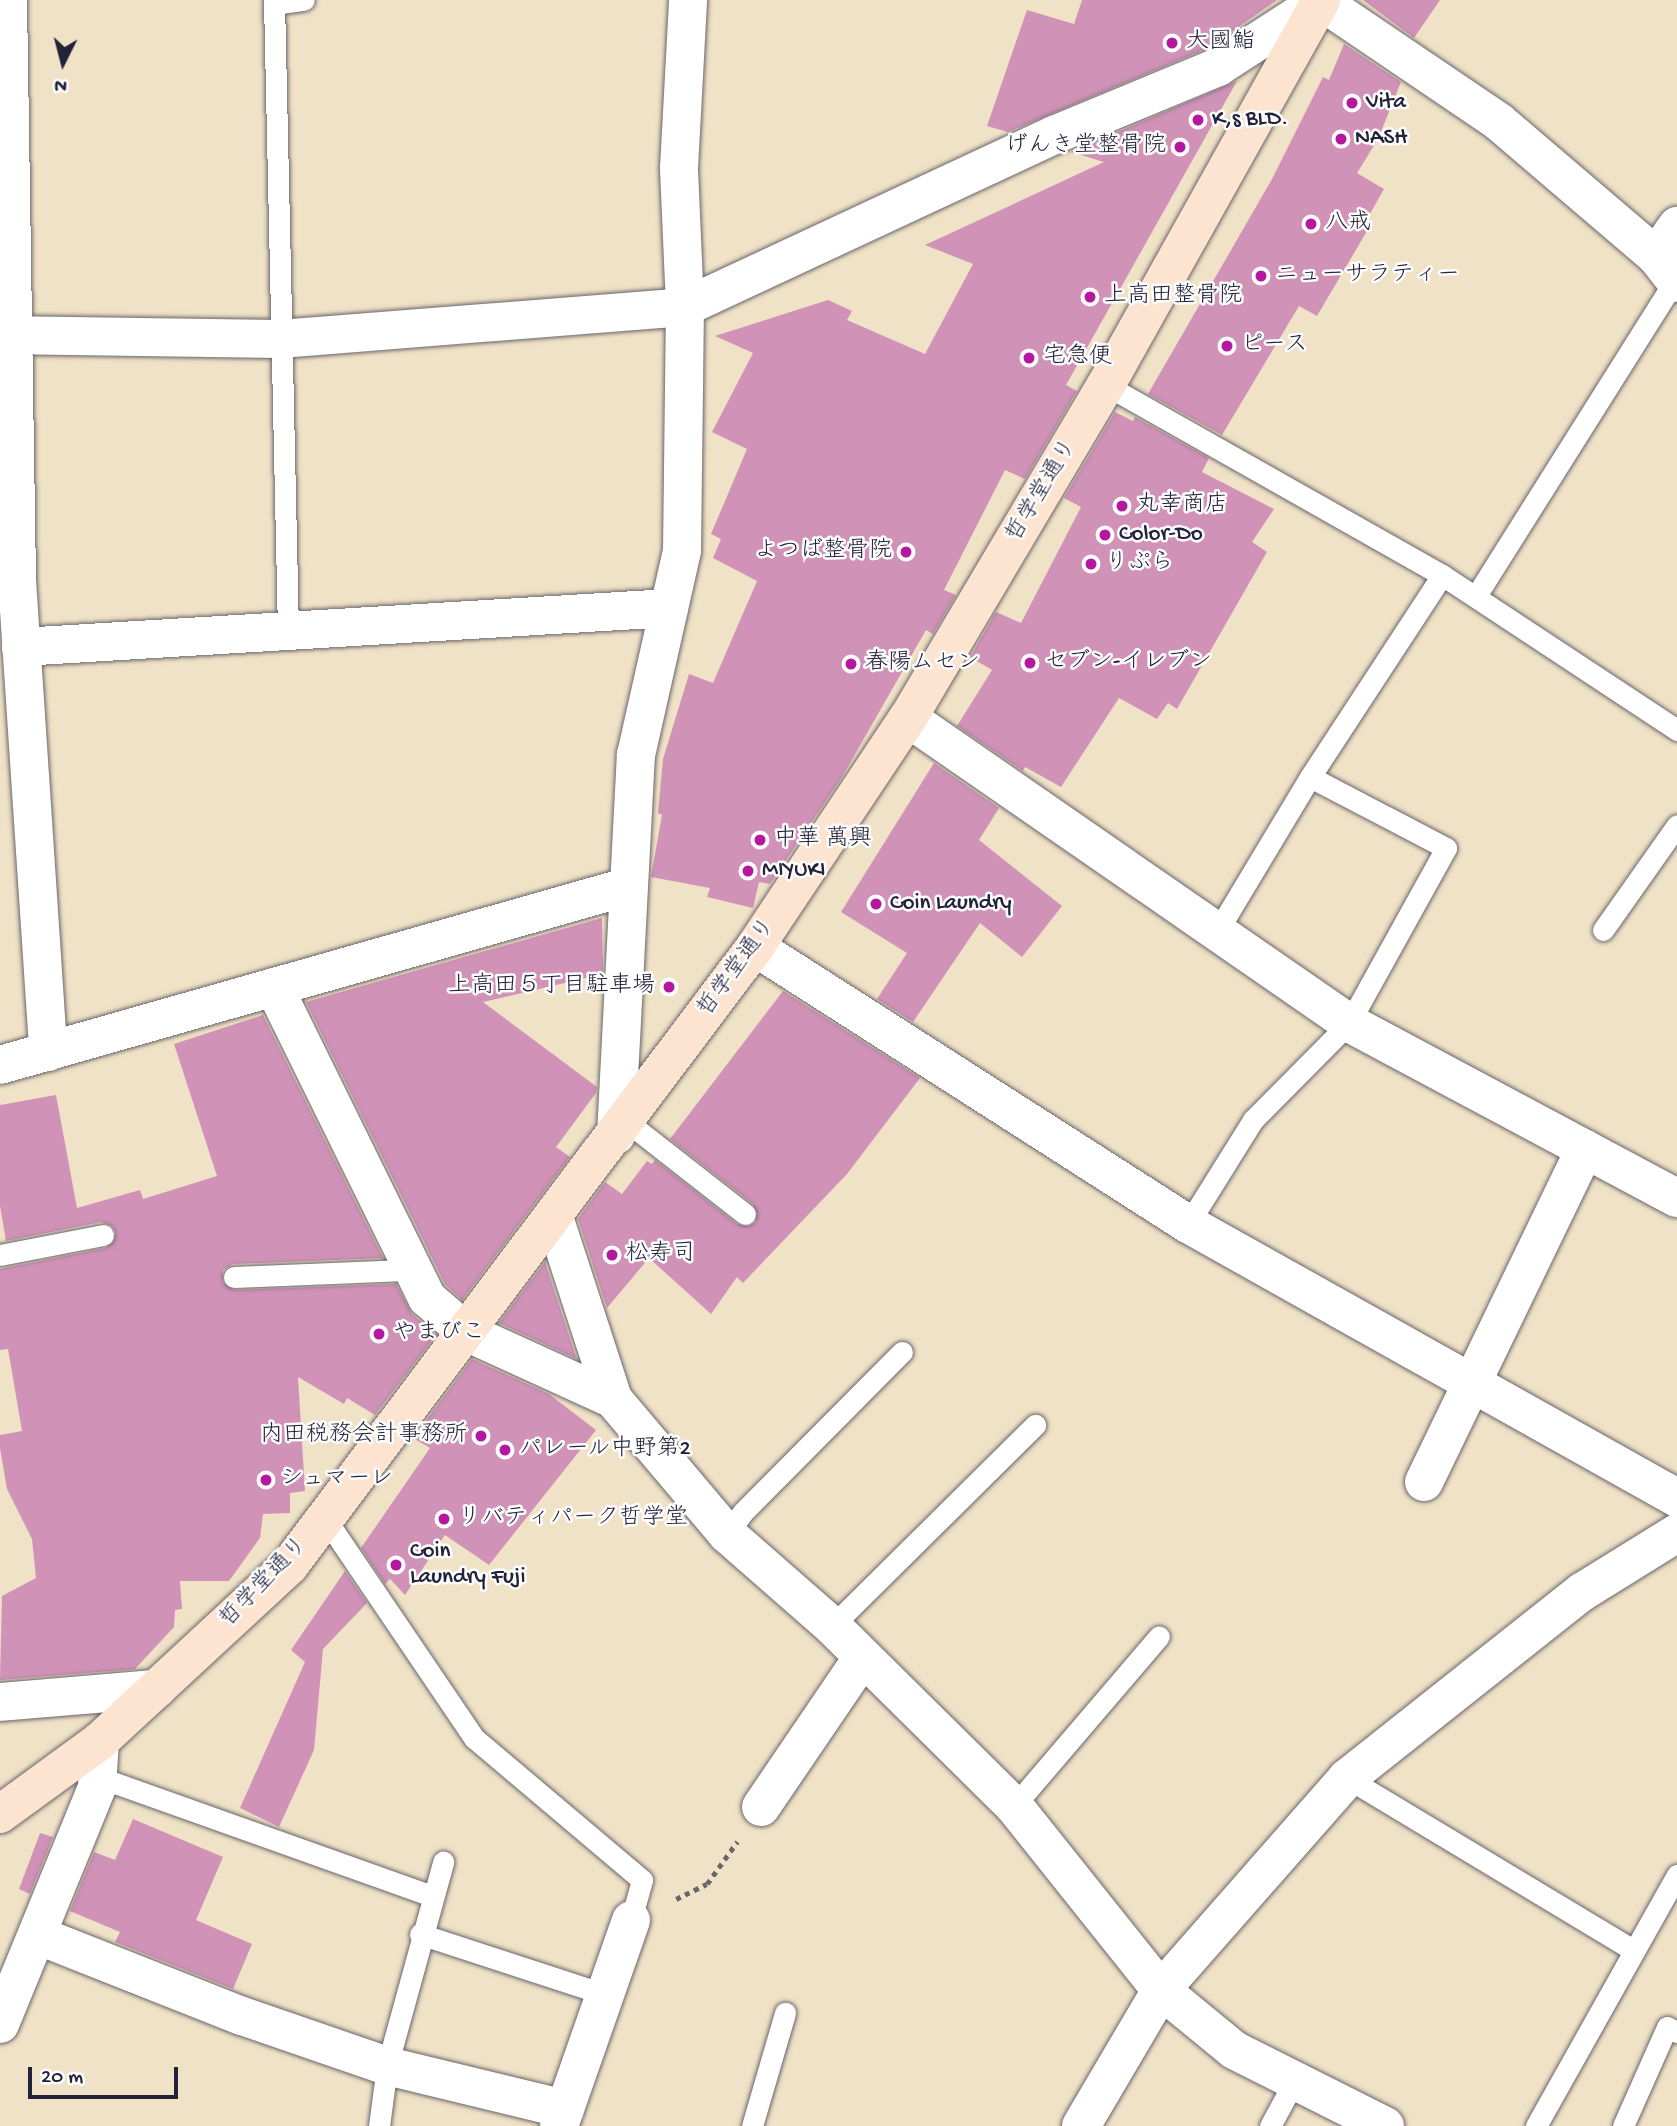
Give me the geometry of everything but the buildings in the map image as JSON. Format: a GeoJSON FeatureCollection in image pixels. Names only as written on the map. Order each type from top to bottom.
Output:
{"type":"FeatureCollection","features":[{"type":"Feature","properties":{"kind":"street"},"geometry":{"type":"LineString","coordinates":[[8,0],[5,335],[8,580],[21,647],[15,795],[48,1052]]}},
{"type":"Feature","properties":{"kind":"street"},"geometry":{"type":"LineString","coordinates":[[621,1128],[626,887],[636,755],[682,551],[685,307],[679,168],[688,0]]}},
{"type":"Feature","properties":{"kind":"street"},"geometry":{"type":"LineString","coordinates":[[5,335],[280,339],[685,307],[1054,135],[1218,67],[1320,0],[1499,122],[1671,261]]}},
{"type":"Feature","properties":{"kind":"street","name":"哲学堂通り"},"geometry":{"type":"LineString","coordinates":[[0,1814],[99,1759],[156,1689],[289,1566],[755,947],[908,718],[1106,385],[1320,0]]}},
{"type":"Feature","properties":{"kind":"street"},"geometry":{"type":"LineString","coordinates":[[21,647],[669,608]]}},
{"type":"Feature","properties":{"kind":"street"},"geometry":{"type":"LineString","coordinates":[[908,718],[1349,1023],[1677,1198]]}},
{"type":"Feature","properties":{"kind":"street"},"geometry":{"type":"LineString","coordinates":[[0,1066],[626,887]]}},
{"type":"Feature","properties":{"kind":"street"},"geometry":{"type":"LineString","coordinates":[[755,947],[1188,1224],[1677,1498]]}},
{"type":"Feature","properties":{"kind":"street"},"geometry":{"type":"LineString","coordinates":[[274,987],[427,1298],[466,1332],[613,1399]]}},
{"type":"Feature","properties":{"kind":"street"},"geometry":{"type":"LineString","coordinates":[[1424,1482],[1470,1382],[1585,1149]]}},
{"type":"Feature","properties":{"kind":"street"},"geometry":{"type":"LineString","coordinates":[[554,1217],[613,1399],[727,1534],[832,1626],[1014,1807],[1161,1990],[1234,2050],[1385,2126]]}},
{"type":"Feature","properties":{"kind":"street"},"geometry":{"type":"LineString","coordinates":[[1081,2126],[1161,1990],[1346,1779],[1583,1592],[1677,1533]]}},
{"type":"Feature","properties":{"kind":"street"},"geometry":{"type":"LineString","coordinates":[[761,1807],[863,1657]]}},
{"type":"Feature","properties":{"kind":"street"},"geometry":{"type":"LineString","coordinates":[[0,1702],[156,1689]]}},
{"type":"Feature","properties":{"kind":"street"},"geometry":{"type":"LineString","coordinates":[[0,2025],[37,1935],[99,1759]]}},
{"type":"Feature","properties":{"kind":"street"},"geometry":{"type":"LineString","coordinates":[[37,1935],[242,2016],[387,2066],[562,2118],[631,1920]]}},
{"type":"Feature","properties":{"kind":"lane"},"geometry":{"type":"LineString","coordinates":[[288,631],[274,2],[304,0]]}},
{"type":"Feature","properties":{"kind":"lane"},"geometry":{"type":"LineString","coordinates":[[1476,596],[1671,261]]}},
{"type":"Feature","properties":{"kind":"lane"},"geometry":{"type":"LineString","coordinates":[[1106,385],[1476,596],[1677,730]]}},
{"type":"Feature","properties":{"kind":"lane"},"geometry":{"type":"LineString","coordinates":[[1218,930],[1310,777],[1441,575]]}},
{"type":"Feature","properties":{"kind":"lane"},"geometry":{"type":"LineString","coordinates":[[1188,1224],[1253,1119],[1349,1023],[1446,848],[1310,777]]}},
{"type":"Feature","properties":{"kind":"lane"},"geometry":{"type":"LineString","coordinates":[[1603,930],[1677,825]]}},
{"type":"Feature","properties":{"kind":"lane"},"geometry":{"type":"LineString","coordinates":[[621,1128],[745,1214]]}},
{"type":"Feature","properties":{"kind":"lane"},"geometry":{"type":"LineString","coordinates":[[0,1255],[103,1236]]}},
{"type":"Feature","properties":{"kind":"lane"},"geometry":{"type":"LineString","coordinates":[[234,1277],[412,1270]]}},
{"type":"Feature","properties":{"kind":"lane"},"geometry":{"type":"LineString","coordinates":[[727,1534],[742,1513],[902,1352]]}},
{"type":"Feature","properties":{"kind":"lane"},"geometry":{"type":"LineString","coordinates":[[832,1626],[1035,1425]]}},
{"type":"Feature","properties":{"kind":"lane"},"geometry":{"type":"LineString","coordinates":[[325,1518],[474,1738],[642,1880],[631,1920]]}},
{"type":"Feature","properties":{"kind":"lane"},"geometry":{"type":"LineString","coordinates":[[1014,1807],[1159,1636]]}},
{"type":"Feature","properties":{"kind":"lane"},"geometry":{"type":"LineString","coordinates":[[99,1759],[432,1896]]}},
{"type":"Feature","properties":{"kind":"lane"},"geometry":{"type":"LineString","coordinates":[[1346,1779],[1633,1950]]}},
{"type":"Feature","properties":{"kind":"lane"},"geometry":{"type":"LineString","coordinates":[[379,2126],[387,2066],[420,1934],[443,1862]]}},
{"type":"Feature","properties":{"kind":"lane"},"geometry":{"type":"LineString","coordinates":[[1536,2126],[1677,1875]]}},
{"type":"Feature","properties":{"kind":"lane"},"geometry":{"type":"LineString","coordinates":[[420,1934],[604,1993]]}},
{"type":"Feature","properties":{"kind":"lane"},"geometry":{"type":"LineString","coordinates":[[752,2126],[785,2013]]}},
{"type":"Feature","properties":{"kind":"lane"},"geometry":{"type":"LineString","coordinates":[[1623,2126],[1667,2027],[1677,2032]]}},
{"type":"Feature","properties":{"kind":"lane"},"geometry":{"type":"LineString","coordinates":[[1270,2126],[1295,2080]]}},
{"type":"Feature","properties":{"kind":"path"},"geometry":{"type":"LineString","coordinates":[[631,1920],[708,1884],[761,1807]]}},
{"type":"Feature","properties":{"kind":"place","name":"大國鮨"},"geometry":{"type":"Point","coordinates":[1172,43]}},
{"type":"Feature","properties":{"kind":"place","name":"Vita"},"geometry":{"type":"Point","coordinates":[1352,103]}},
{"type":"Feature","properties":{"kind":"place","name":"K,s BLD."},"geometry":{"type":"Point","coordinates":[1198,120]}},
{"type":"Feature","properties":{"kind":"place","name":"NASH"},"geometry":{"type":"Point","coordinates":[1341,139]}},
{"type":"Feature","properties":{"kind":"place","name":"げんき堂整骨院"},"geometry":{"type":"Point","coordinates":[1180,147]}},
{"type":"Feature","properties":{"kind":"place","name":"八戒"},"geometry":{"type":"Point","coordinates":[1311,224]}},
{"type":"Feature","properties":{"kind":"place","name":"ニューサラティー"},"geometry":{"type":"Point","coordinates":[1261,276]}},
{"type":"Feature","properties":{"kind":"place","name":"上高田整骨院"},"geometry":{"type":"Point","coordinates":[1090,297]}},
{"type":"Feature","properties":{"kind":"place","name":"ピース"},"geometry":{"type":"Point","coordinates":[1227,346]}},
{"type":"Feature","properties":{"kind":"place","name":"宅急便"},"geometry":{"type":"Point","coordinates":[1029,358]}},
{"type":"Feature","properties":{"kind":"place","name":"丸幸商店"},"geometry":{"type":"Point","coordinates":[1122,506]}},
{"type":"Feature","properties":{"kind":"place","name":"Color-Do"},"geometry":{"type":"Point","coordinates":[1105,535]}},
{"type":"Feature","properties":{"kind":"place","name":"よつば整骨院"},"geometry":{"type":"Point","coordinates":[906,552]}},
{"type":"Feature","properties":{"kind":"place","name":"りぷら"},"geometry":{"type":"Point","coordinates":[1091,564]}},
{"type":"Feature","properties":{"kind":"place","name":"セブン-イレブン"},"geometry":{"type":"Point","coordinates":[1030,663]}},
{"type":"Feature","properties":{"kind":"place","name":"春陽ムセン"},"geometry":{"type":"Point","coordinates":[851,664]}},
{"type":"Feature","properties":{"kind":"place","name":"中華 萬興"},"geometry":{"type":"Point","coordinates":[760,840]}},
{"type":"Feature","properties":{"kind":"place","name":"MIYUKI"},"geometry":{"type":"Point","coordinates":[748,871]}},
{"type":"Feature","properties":{"kind":"place","name":"Coin Laundry"},"geometry":{"type":"Point","coordinates":[876,904]}},
{"type":"Feature","properties":{"kind":"place","name":"上高田５丁目駐車場"},"geometry":{"type":"Point","coordinates":[669,987]}},
{"type":"Feature","properties":{"kind":"place","name":"松寿司"},"geometry":{"type":"Point","coordinates":[612,1255]}},
{"type":"Feature","properties":{"kind":"place","name":"やまびこ"},"geometry":{"type":"Point","coordinates":[379,1334]}},
{"type":"Feature","properties":{"kind":"place","name":"内田税務会計事務所"},"geometry":{"type":"Point","coordinates":[481,1436]}},
{"type":"Feature","properties":{"kind":"place","name":"パレール中野第2"},"geometry":{"type":"Point","coordinates":[505,1450]}},
{"type":"Feature","properties":{"kind":"place","name":"シュマーレ"},"geometry":{"type":"Point","coordinates":[266,1480]}},
{"type":"Feature","properties":{"kind":"place","name":"リバティパーク哲学堂"},"geometry":{"type":"Point","coordinates":[444,1519]}},
{"type":"Feature","properties":{"kind":"place","name":"Coin Laundry Fuji"},"geometry":{"type":"Point","coordinates":[396,1565]}}]}
